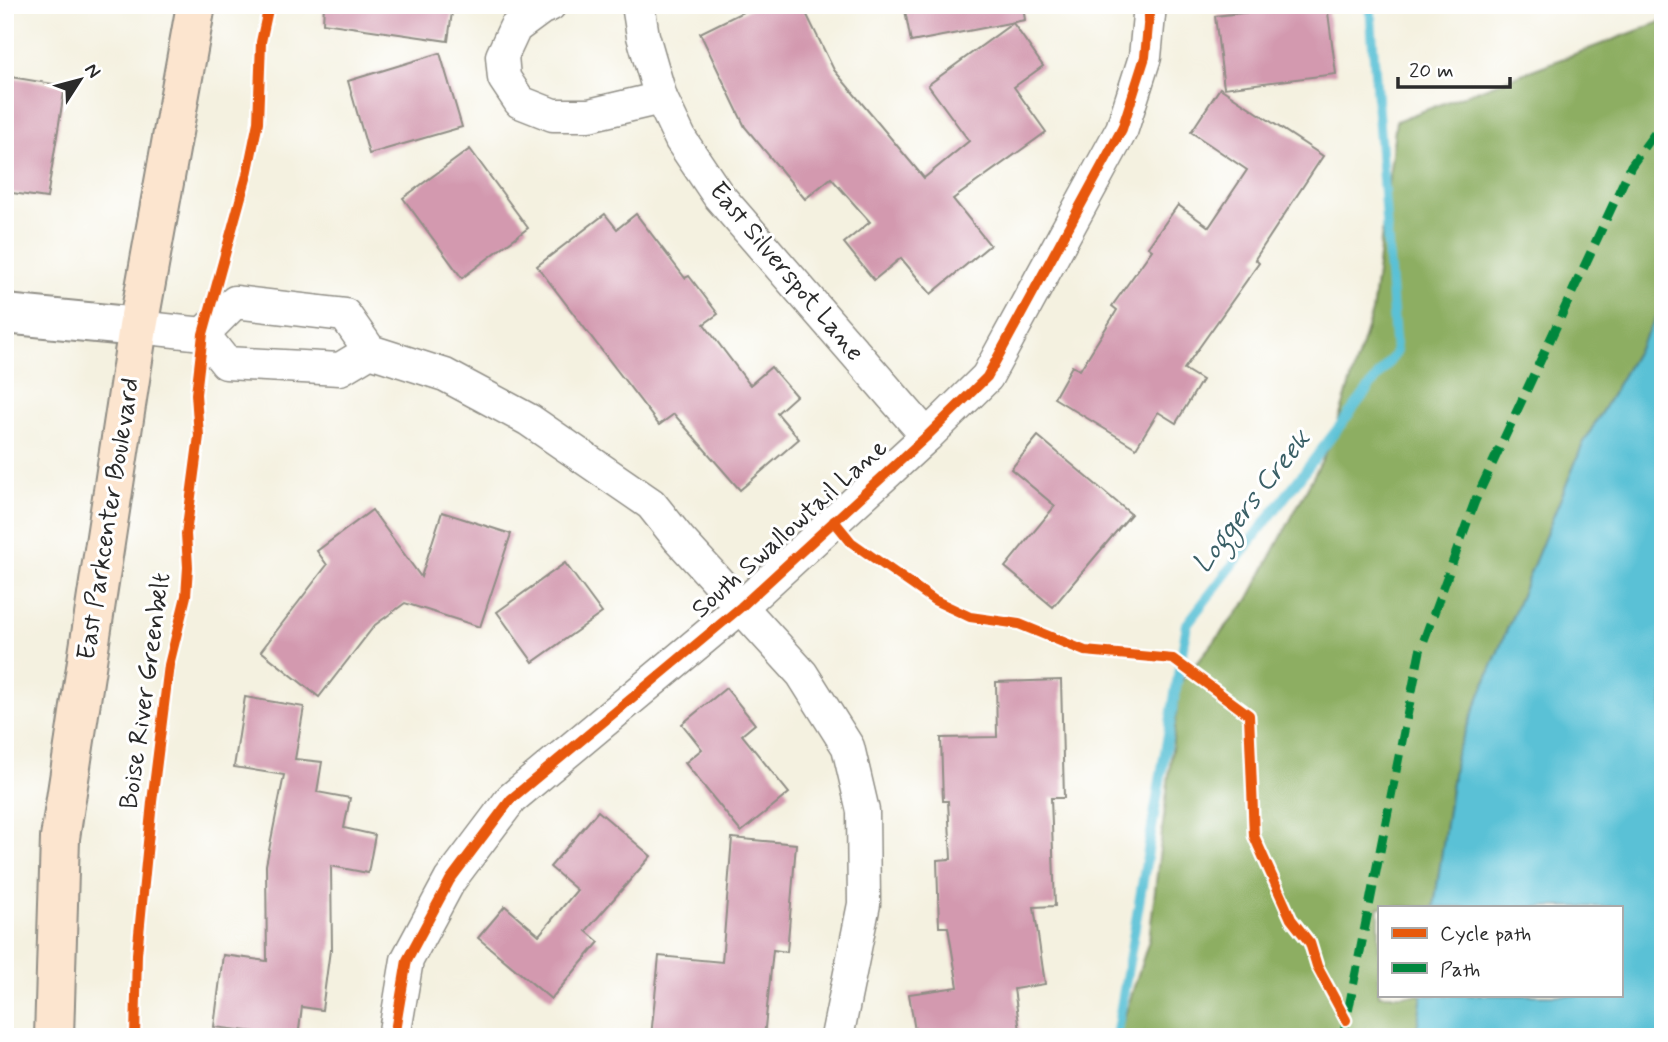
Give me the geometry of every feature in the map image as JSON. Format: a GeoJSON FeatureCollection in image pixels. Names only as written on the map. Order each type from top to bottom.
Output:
{"type":"FeatureCollection","features":[{"type":"Feature","properties":{"kind":"main road","name":"East Parkcenter Boulevard"},"geometry":{"type":"LineString","coordinates":[[54,1037],[60,838],[138,327],[197,5]]}},
{"type":"Feature","properties":{"kind":"street"},"geometry":{"type":"LineString","coordinates":[[550,5],[515,28],[502,56],[504,78],[520,102],[553,116],[589,116],[661,98]]}},
{"type":"Feature","properties":{"kind":"street","name":"East Silverspot Lane"},"geometry":{"type":"LineString","coordinates":[[638,5],[643,36],[661,98],[681,140],[718,195],[927,436]]}},
{"type":"Feature","properties":{"kind":"street","name":"South Swallowtail Lane"},"geometry":{"type":"LineString","coordinates":[[394,1037],[407,960],[450,880],[511,799],[741,607],[927,436],[987,377],[1122,129],[1146,57],[1150,5]]}},
{"type":"Feature","properties":{"kind":"street"},"geometry":{"type":"LineString","coordinates":[[203,334],[235,302],[345,315],[370,351],[445,375],[529,420],[651,504],[802,674],[848,747],[863,811],[864,904],[837,1037]]}},
{"type":"Feature","properties":{"kind":"street"},"geometry":{"type":"LineString","coordinates":[[5,314],[203,334],[226,363],[340,369],[370,351]]}},
{"type":"Feature","properties":{"kind":"green space"},"geometry":{"type":"Polygon","coordinates":[[[1663,21],[1663,306],[1583,444],[1456,754],[1434,906],[1378,906],[1378,996],[1422,996],[1416,1037],[1118,1037],[1149,940],[1180,683],[1248,600],[1332,441],[1372,312],[1396,121],[1663,21]]]}},
{"type":"Feature","properties":{"kind":"water"},"geometry":{"type":"Polygon","coordinates":[[[1663,306],[1663,1037],[1416,1037],[1422,996],[1622,996],[1622,906],[1434,906],[1456,754],[1583,444],[1663,306]]]}},
{"type":"Feature","properties":{"kind":"building"},"geometry":{"type":"Polygon","coordinates":[[[324,5],[453,5],[448,41],[323,23],[324,5]]]}},
{"type":"Feature","properties":{"kind":"building"},"geometry":{"type":"Polygon","coordinates":[[[757,5],[802,5],[834,70],[924,178],[969,141],[928,85],[1013,23],[1043,66],[1014,87],[1046,132],[953,199],[990,245],[931,294],[901,258],[874,280],[844,243],[870,222],[831,178],[805,199],[745,127],[700,33],[757,5]]]}},
{"type":"Feature","properties":{"kind":"building"},"geometry":{"type":"Polygon","coordinates":[[[904,5],[1023,5],[1025,20],[911,42],[904,5]]]}},
{"type":"Feature","properties":{"kind":"building"},"geometry":{"type":"Polygon","coordinates":[[[1268,5],[1327,5],[1336,74],[1224,88],[1215,16],[1268,10],[1268,5]]]}},
{"type":"Feature","properties":{"kind":"building"},"geometry":{"type":"Polygon","coordinates":[[[440,53],[462,127],[369,154],[348,81],[440,53]]]}},
{"type":"Feature","properties":{"kind":"building"},"geometry":{"type":"Polygon","coordinates":[[[5,76],[65,86],[47,198],[5,192],[5,76]]]}},
{"type":"Feature","properties":{"kind":"building"},"geometry":{"type":"Polygon","coordinates":[[[1220,88],[1323,156],[1255,259],[1259,263],[1184,369],[1202,380],[1176,423],[1158,412],[1136,448],[1054,398],[1072,366],[1080,370],[1117,310],[1112,306],[1152,250],[1148,247],[1178,205],[1209,227],[1247,170],[1191,132],[1220,88]]]}},
{"type":"Feature","properties":{"kind":"building"},"geometry":{"type":"Polygon","coordinates":[[[470,149],[528,228],[462,278],[403,198],[470,149]]]}},
{"type":"Feature","properties":{"kind":"building"},"geometry":{"type":"Polygon","coordinates":[[[605,214],[617,229],[636,214],[685,278],[689,276],[718,314],[704,324],[750,385],[771,367],[796,396],[777,413],[799,439],[740,490],[674,414],[659,425],[537,266],[605,214]]]}},
{"type":"Feature","properties":{"kind":"building"},"geometry":{"type":"Polygon","coordinates":[[[1038,436],[1131,514],[1053,607],[1005,567],[1055,506],[1011,469],[1038,436]]]}},
{"type":"Feature","properties":{"kind":"building"},"geometry":{"type":"Polygon","coordinates":[[[372,510],[421,577],[442,512],[511,534],[480,627],[405,603],[375,625],[319,697],[261,651],[327,565],[317,551],[372,510]]]}},
{"type":"Feature","properties":{"kind":"building"},"geometry":{"type":"Polygon","coordinates":[[[565,563],[602,613],[533,662],[497,612],[565,563]]]}},
{"type":"Feature","properties":{"kind":"building"},"geometry":{"type":"Polygon","coordinates":[[[1061,680],[1064,798],[1051,798],[1055,906],[1034,907],[1045,984],[1014,989],[1021,1037],[916,1037],[909,994],[958,987],[948,927],[939,927],[937,860],[951,859],[948,801],[943,801],[941,738],[997,737],[996,682],[1061,680]]]}},
{"type":"Feature","properties":{"kind":"building"},"geometry":{"type":"Polygon","coordinates":[[[726,688],[755,724],[742,735],[789,793],[741,832],[685,763],[702,749],[682,724],[726,688]]]}},
{"type":"Feature","properties":{"kind":"building"},"geometry":{"type":"Polygon","coordinates":[[[245,697],[304,707],[295,759],[322,762],[317,792],[350,798],[344,828],[375,835],[368,873],[331,866],[332,950],[322,1010],[302,1007],[298,1037],[214,1027],[223,955],[267,961],[266,865],[284,775],[234,767],[245,697]]]}},
{"type":"Feature","properties":{"kind":"building"},"geometry":{"type":"Polygon","coordinates":[[[598,811],[651,856],[586,931],[599,942],[551,999],[478,938],[505,906],[539,935],[577,890],[550,867],[598,811]]]}},
{"type":"Feature","properties":{"kind":"building"},"geometry":{"type":"Polygon","coordinates":[[[732,838],[796,844],[787,952],[773,950],[764,1037],[651,1037],[659,956],[722,962],[732,838]]]}},
{"type":"Feature","properties":{"kind":"waterway","name":"Loggers Creek"},"geometry":{"type":"LineString","coordinates":[[1116,1037],[1187,624],[1396,353],[1370,5]]}},
{"type":"Feature","properties":{"kind":"marked path"},"geometry":{"type":"LineString","coordinates":[[1343,1037],[1420,651],[1475,501],[1631,166],[1663,122]]}},
{"type":"Feature","properties":{"kind":"cycle path","name":"Boise River Greenbelt"},"geometry":{"type":"LineString","coordinates":[[135,1037],[137,954],[152,802],[169,665],[186,596],[186,534],[199,436],[196,394],[203,334],[247,175],[258,122],[261,42],[269,5]]}},
{"type":"Feature","properties":{"kind":"cycle path"},"geometry":{"type":"LineString","coordinates":[[394,1037],[407,960],[450,880],[511,799],[741,607],[927,436],[987,377],[1122,129],[1145,57],[1150,5]]}},
{"type":"Feature","properties":{"kind":"cycle path"},"geometry":{"type":"LineString","coordinates":[[834,521],[851,542],[934,600],[970,617],[1019,624],[1085,651],[1173,659],[1249,715],[1254,836],[1291,919],[1310,943],[1317,966],[1346,1020]]}}]}
